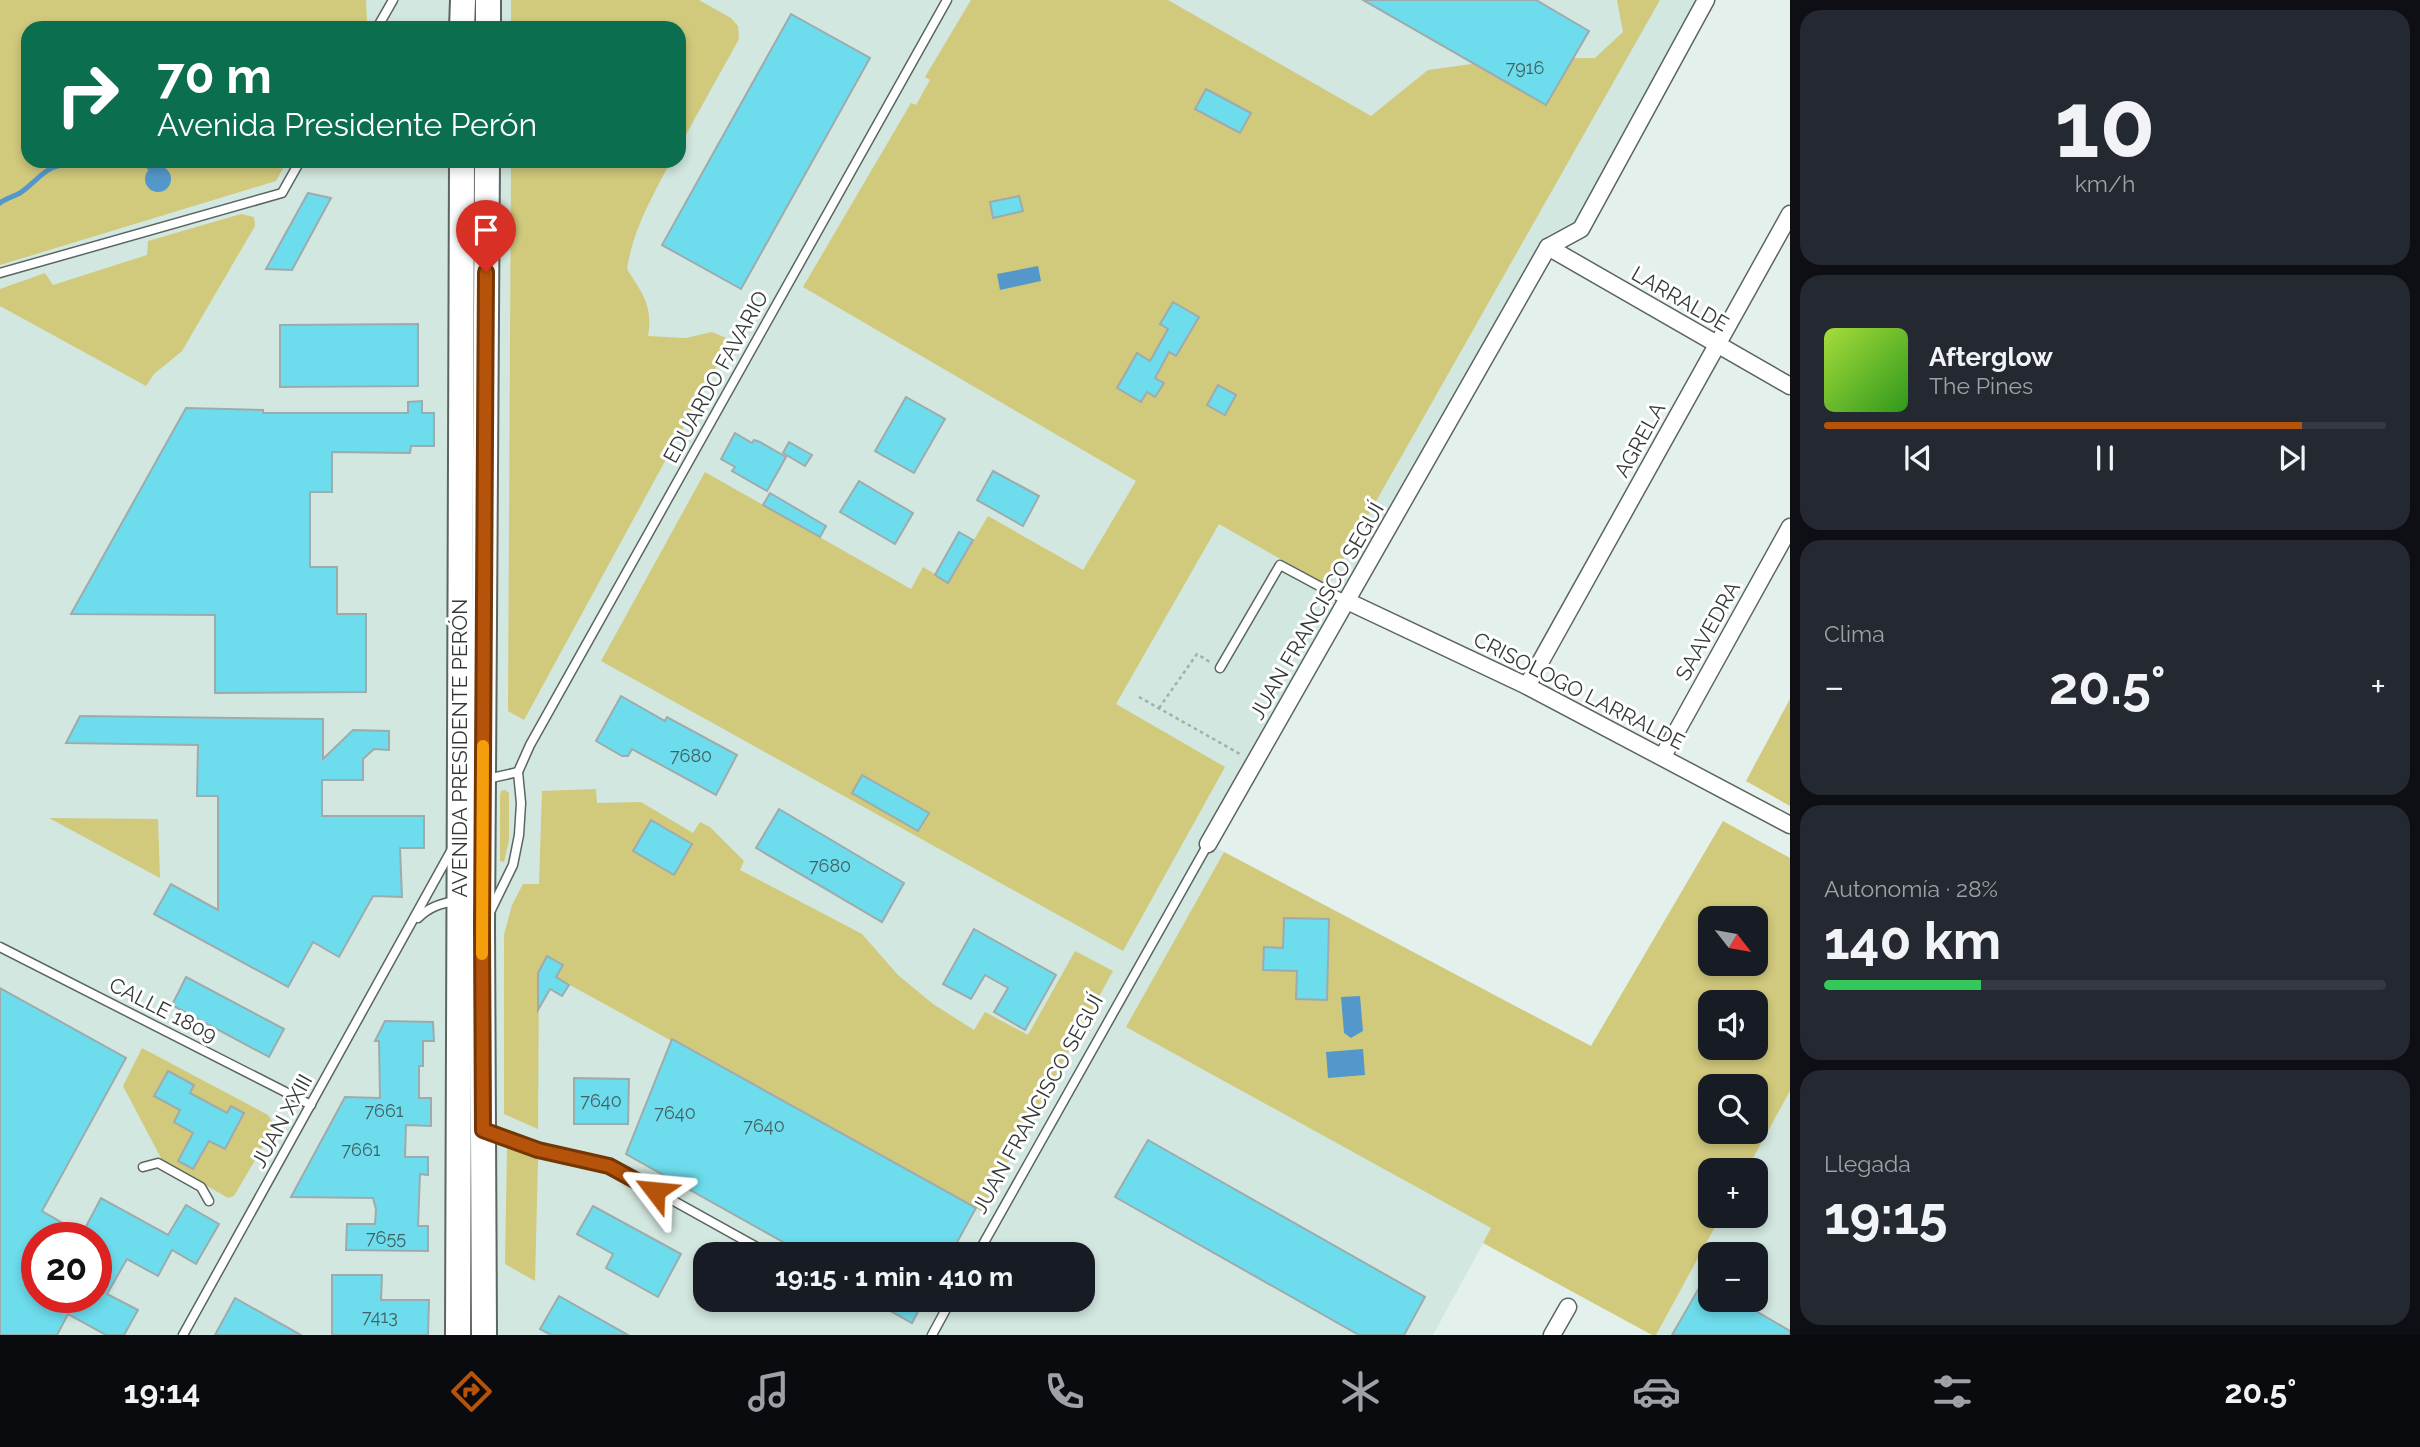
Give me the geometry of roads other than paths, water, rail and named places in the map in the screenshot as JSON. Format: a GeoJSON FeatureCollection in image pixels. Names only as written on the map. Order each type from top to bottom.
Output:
{"type":"FeatureCollection","features":[{"type":"Feature","properties":{"kind":"main road"},"geometry":{"type":"LineString","coordinates":[[463,0],[463,21]]}},
{"type":"Feature","properties":{"kind":"main road"},"geometry":{"type":"LineString","coordinates":[[488,0],[488,21]]}},
{"type":"Feature","properties":{"kind":"main road","name":"AVENIDA PRESIDENTE PERÓN"},"geometry":{"type":"LineString","coordinates":[[458,1335],[471,898],[462,168]]}},
{"type":"Feature","properties":{"kind":"main road","name":"AVENIDA PRESIDENTE PERÓN"},"geometry":{"type":"LineString","coordinates":[[484,1335],[482,927],[471,898],[460,835],[471,782],[487,168]]}},
{"type":"Feature","properties":{"kind":"street"},"geometry":{"type":"LineString","coordinates":[[1548,247],[1581,229],[1706,0]]}},
{"type":"Feature","properties":{"kind":"street","name":"AGRELA"},"geometry":{"type":"LineString","coordinates":[[1527,686],[1790,214]]}},
{"type":"Feature","properties":{"kind":"street","name":"LARRALDE"},"geometry":{"type":"LineString","coordinates":[[1548,247],[1790,386]]}},
{"type":"Feature","properties":{"kind":"street","name":"JUAN FRANCISCO SEGUÍ"},"geometry":{"type":"LineString","coordinates":[[1208,844],[1548,247]]}},
{"type":"Feature","properties":{"kind":"street","name":"SAAVEDRA"},"geometry":{"type":"LineString","coordinates":[[1662,756],[1790,527]]}},
{"type":"Feature","properties":{"kind":"street","name":"CRISOLOGO LARRALDE"},"geometry":{"type":"LineString","coordinates":[[1347,601],[1527,686],[1790,825]]}},
{"type":"Feature","properties":{"kind":"street"},"geometry":{"type":"LineString","coordinates":[[1552,1335],[1568,1307]]}},
{"type":"Feature","properties":{"kind":"lane"},"geometry":{"type":"LineString","coordinates":[[381,21],[393,0]]}},
{"type":"Feature","properties":{"kind":"lane","name":"EDUARDO FAVARIO"},"geometry":{"type":"LineString","coordinates":[[518,772],[947,0]]}},
{"type":"Feature","properties":{"kind":"lane"},"geometry":{"type":"LineString","coordinates":[[0,273],[282,193],[296,168]]}},
{"type":"Feature","properties":{"kind":"lane"},"geometry":{"type":"LineString","coordinates":[[1220,668],[1280,565],[1347,601]]}},
{"type":"Feature","properties":{"kind":"lane"},"geometry":{"type":"LineString","coordinates":[[471,782],[518,772],[521,803],[519,835],[513,865],[482,927]]}},
{"type":"Feature","properties":{"kind":"lane","name":"JUAN XXIII"},"geometry":{"type":"LineString","coordinates":[[184,1335],[460,835]]}},
{"type":"Feature","properties":{"kind":"lane","name":"JUAN FRANCISCO SEGUÍ"},"geometry":{"type":"LineString","coordinates":[[984,1242],[1208,844]]}},
{"type":"Feature","properties":{"kind":"lane","name":"JUAN XXIII"},"geometry":{"type":"LineString","coordinates":[[411,925],[424,911],[441,903],[471,898],[513,865]]}},
{"type":"Feature","properties":{"kind":"lane","name":"CALLE 1809"},"geometry":{"type":"LineString","coordinates":[[0,947],[311,1105]]}},
{"type":"Feature","properties":{"kind":"lane"},"geometry":{"type":"LineString","coordinates":[[483,1130],[538,1150],[609,1166],[747,1242]]}},
{"type":"Feature","properties":{"kind":"lane"},"geometry":{"type":"LineString","coordinates":[[143,1167],[158,1163],[201,1187],[209,1201]]}},
{"type":"Feature","properties":{"kind":"lane"},"geometry":{"type":"LineString","coordinates":[[932,1335],[944,1312]]}},
{"type":"Feature","properties":{"kind":"water"},"geometry":{"type":"Polygon","coordinates":[[[152,168],[164,168],[170,174],[170,184],[163,191],[153,191],[146,184],[146,174],[152,168]]]}},
{"type":"Feature","properties":{"kind":"water"},"geometry":{"type":"Polygon","coordinates":[[[1038,266],[1041,281],[1000,290],[997,274],[1038,266]]]}},
{"type":"Feature","properties":{"kind":"water"},"geometry":{"type":"Polygon","coordinates":[[[1360,996],[1363,1031],[1351,1038],[1344,1033],[1341,997],[1360,996]]]}},
{"type":"Feature","properties":{"kind":"water"},"geometry":{"type":"Polygon","coordinates":[[[1363,1049],[1365,1075],[1328,1078],[1326,1052],[1363,1049]]]}},
{"type":"Feature","properties":{"kind":"waterway"},"geometry":{"type":"LineString","coordinates":[[0,203],[20,193],[53,168]]}}]}
